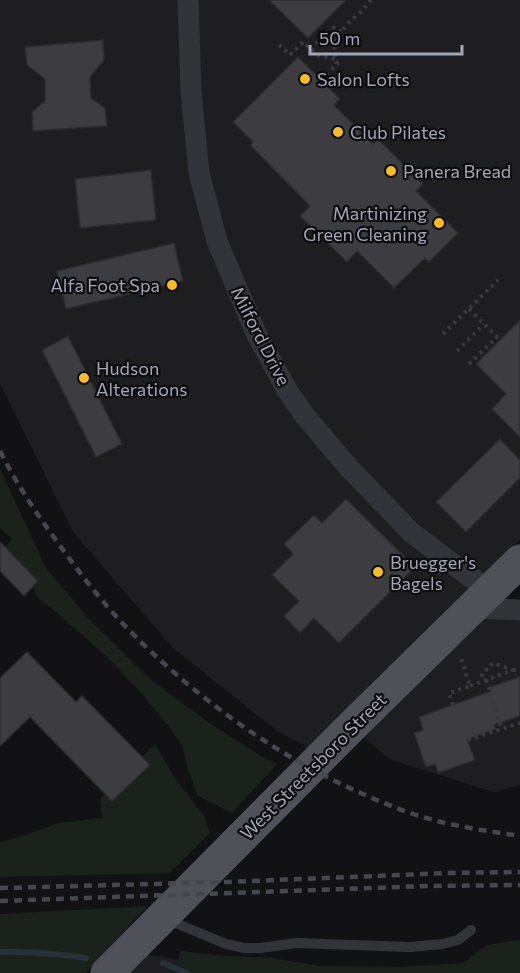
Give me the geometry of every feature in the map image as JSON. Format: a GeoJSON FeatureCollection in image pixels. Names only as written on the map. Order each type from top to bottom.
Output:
{"type":"FeatureCollection","features":[{"type":"Feature","properties":{"kind":"main road","name":"West Streetsboro Street"},"geometry":{"type":"LineString","coordinates":[[107,973],[351,727],[502,583]]}},
{"type":"Feature","properties":{"kind":"street","name":"Milford Drive"},"geometry":{"type":"LineString","coordinates":[[188,0],[190,91],[202,185],[217,241],[242,304],[264,349],[305,416],[350,469],[412,533],[469,576],[502,583]]}},
{"type":"Feature","properties":{"kind":"street"},"geometry":{"type":"LineString","coordinates":[[502,583],[520,610]]}},
{"type":"Feature","properties":{"kind":"lane"},"geometry":{"type":"LineString","coordinates":[[163,917],[226,944],[245,948],[296,943],[411,947],[458,940],[471,930]]}},
{"type":"Feature","properties":{"kind":"path"},"geometry":{"type":"LineString","coordinates":[[321,80],[337,64],[334,49],[336,39],[371,0]]}},
{"type":"Feature","properties":{"kind":"path"},"geometry":{"type":"LineString","coordinates":[[310,50],[334,28],[341,32]]}},
{"type":"Feature","properties":{"kind":"path"},"geometry":{"type":"LineString","coordinates":[[279,45],[290,55],[303,42],[317,56],[336,59]]}},
{"type":"Feature","properties":{"kind":"path"},"geometry":{"type":"LineString","coordinates":[[443,334],[498,280]]}},
{"type":"Feature","properties":{"kind":"path"},"geometry":{"type":"LineString","coordinates":[[469,309],[498,339],[469,364]]}},
{"type":"Feature","properties":{"kind":"path"},"geometry":{"type":"LineString","coordinates":[[457,351],[484,324]]}},
{"type":"Feature","properties":{"kind":"path"},"geometry":{"type":"LineString","coordinates":[[462,658],[470,686]]}},
{"type":"Feature","properties":{"kind":"path"},"geometry":{"type":"LineString","coordinates":[[502,729],[482,674],[493,663],[513,670]]}},
{"type":"Feature","properties":{"kind":"path"},"geometry":{"type":"LineString","coordinates":[[453,705],[449,693],[520,669]]}},
{"type":"Feature","properties":{"kind":"path"},"geometry":{"type":"LineString","coordinates":[[468,740],[520,723]]}},
{"type":"Feature","properties":{"kind":"shaded area"},"geometry":{"type":"Polygon","coordinates":[[[0,0],[520,0],[520,540],[313,750],[277,731],[173,648],[73,532],[0,383],[0,0]]]}},
{"type":"Feature","properties":{"kind":"shaded area"},"geometry":{"type":"Polygon","coordinates":[[[0,469],[46,568],[91,621],[151,680],[208,722],[277,764],[232,813],[198,796],[182,745],[169,727],[143,695],[105,655],[38,598],[33,587],[38,581],[5,547],[12,539],[0,528],[0,469]]]}},
{"type":"Feature","properties":{"kind":"shaded area"},"geometry":{"type":"Polygon","coordinates":[[[520,610],[520,785],[494,792],[391,760],[351,727],[460,618],[520,610]]]}},
{"type":"Feature","properties":{"kind":"shaded area"},"geometry":{"type":"Polygon","coordinates":[[[155,744],[176,780],[205,817],[210,833],[169,873],[0,877],[0,842],[59,823],[102,818],[100,799],[155,744]]]}},
{"type":"Feature","properties":{"kind":"shaded area"},"geometry":{"type":"Polygon","coordinates":[[[148,906],[85,973],[0,973],[0,914],[148,906]]]}},
{"type":"Feature","properties":{"kind":"shaded area"},"geometry":{"type":"Polygon","coordinates":[[[520,940],[520,973],[174,973],[181,951],[272,958],[320,966],[398,967],[463,963],[487,945],[520,940]]]}},
{"type":"Feature","properties":{"kind":"shaded area"},"geometry":{"type":"Polygon","coordinates":[[[148,955],[270,973],[130,973],[148,955]]]}},
{"type":"Feature","properties":{"kind":"building"},"geometry":{"type":"Polygon","coordinates":[[[269,0],[346,0],[308,38],[269,0]]]}},
{"type":"Feature","properties":{"kind":"building"},"geometry":{"type":"Polygon","coordinates":[[[103,40],[104,60],[90,77],[91,98],[105,108],[107,126],[33,131],[32,112],[45,101],[45,79],[27,65],[25,47],[103,40]]]}},
{"type":"Feature","properties":{"kind":"building"},"geometry":{"type":"Polygon","coordinates":[[[298,57],[340,99],[334,105],[373,144],[378,139],[423,184],[416,191],[458,233],[429,262],[425,258],[394,288],[357,251],[347,262],[300,216],[310,206],[250,145],[253,142],[233,122],[298,57]]]}},
{"type":"Feature","properties":{"kind":"building"},"geometry":{"type":"Polygon","coordinates":[[[151,170],[156,220],[80,228],[75,179],[151,170]]]}},
{"type":"Feature","properties":{"kind":"building"},"geometry":{"type":"Polygon","coordinates":[[[174,243],[183,281],[66,309],[57,271],[174,243]]]}},
{"type":"Feature","properties":{"kind":"building"},"geometry":{"type":"Polygon","coordinates":[[[520,320],[520,437],[492,409],[506,394],[476,364],[520,320]]]}},
{"type":"Feature","properties":{"kind":"building"},"geometry":{"type":"Polygon","coordinates":[[[68,336],[122,444],[96,457],[42,350],[68,336]]]}},
{"type":"Feature","properties":{"kind":"building"},"geometry":{"type":"Polygon","coordinates":[[[500,439],[520,460],[520,478],[466,532],[436,502],[500,439]]]}},
{"type":"Feature","properties":{"kind":"building"},"geometry":{"type":"Polygon","coordinates":[[[346,499],[415,567],[339,643],[314,618],[300,633],[284,616],[299,601],[272,575],[293,554],[284,544],[314,515],[322,523],[346,499]]]}},
{"type":"Feature","properties":{"kind":"building"},"geometry":{"type":"Polygon","coordinates":[[[0,542],[38,581],[24,596],[0,571],[0,542]]]}},
{"type":"Feature","properties":{"kind":"building"},"geometry":{"type":"Polygon","coordinates":[[[27,652],[76,702],[82,696],[150,765],[112,801],[30,717],[0,746],[0,678],[27,652]]]}},
{"type":"Feature","properties":{"kind":"building"},"geometry":{"type":"Polygon","coordinates":[[[520,677],[520,716],[494,725],[496,729],[467,739],[475,760],[438,773],[435,764],[426,767],[414,733],[423,730],[419,717],[491,691],[490,687],[520,677]]]}},
{"type":"Feature","properties":{"kind":"waterway"},"geometry":{"type":"LineString","coordinates":[[0,952],[43,953],[86,958]]}},
{"type":"Feature","properties":{"kind":"waterway"},"geometry":{"type":"LineString","coordinates":[[163,963],[187,973]]}},
{"type":"Feature","properties":{"kind":"railway"},"geometry":{"type":"LineString","coordinates":[[0,451],[44,524],[109,609],[179,677],[237,722],[299,762],[386,804],[438,821],[520,836]]}},
{"type":"Feature","properties":{"kind":"railway"},"geometry":{"type":"LineString","coordinates":[[0,888],[520,872]]}},
{"type":"Feature","properties":{"kind":"railway"},"geometry":{"type":"LineString","coordinates":[[0,901],[520,885]]}},
{"type":"Feature","properties":{"kind":"place","name":"Salon Lofts"},"geometry":{"type":"Point","coordinates":[305,79]}},
{"type":"Feature","properties":{"kind":"place","name":"Club Pilates"},"geometry":{"type":"Point","coordinates":[338,132]}},
{"type":"Feature","properties":{"kind":"place","name":"Panera Bread"},"geometry":{"type":"Point","coordinates":[391,171]}},
{"type":"Feature","properties":{"kind":"place","name":"Martinizing Green Cleaning"},"geometry":{"type":"Point","coordinates":[439,223]}},
{"type":"Feature","properties":{"kind":"place","name":"Alfa Foot Spa"},"geometry":{"type":"Point","coordinates":[172,285]}},
{"type":"Feature","properties":{"kind":"place","name":"Hudson Alterations"},"geometry":{"type":"Point","coordinates":[84,378]}},
{"type":"Feature","properties":{"kind":"place","name":"Bruegger's Bagels"},"geometry":{"type":"Point","coordinates":[378,572]}}]}
